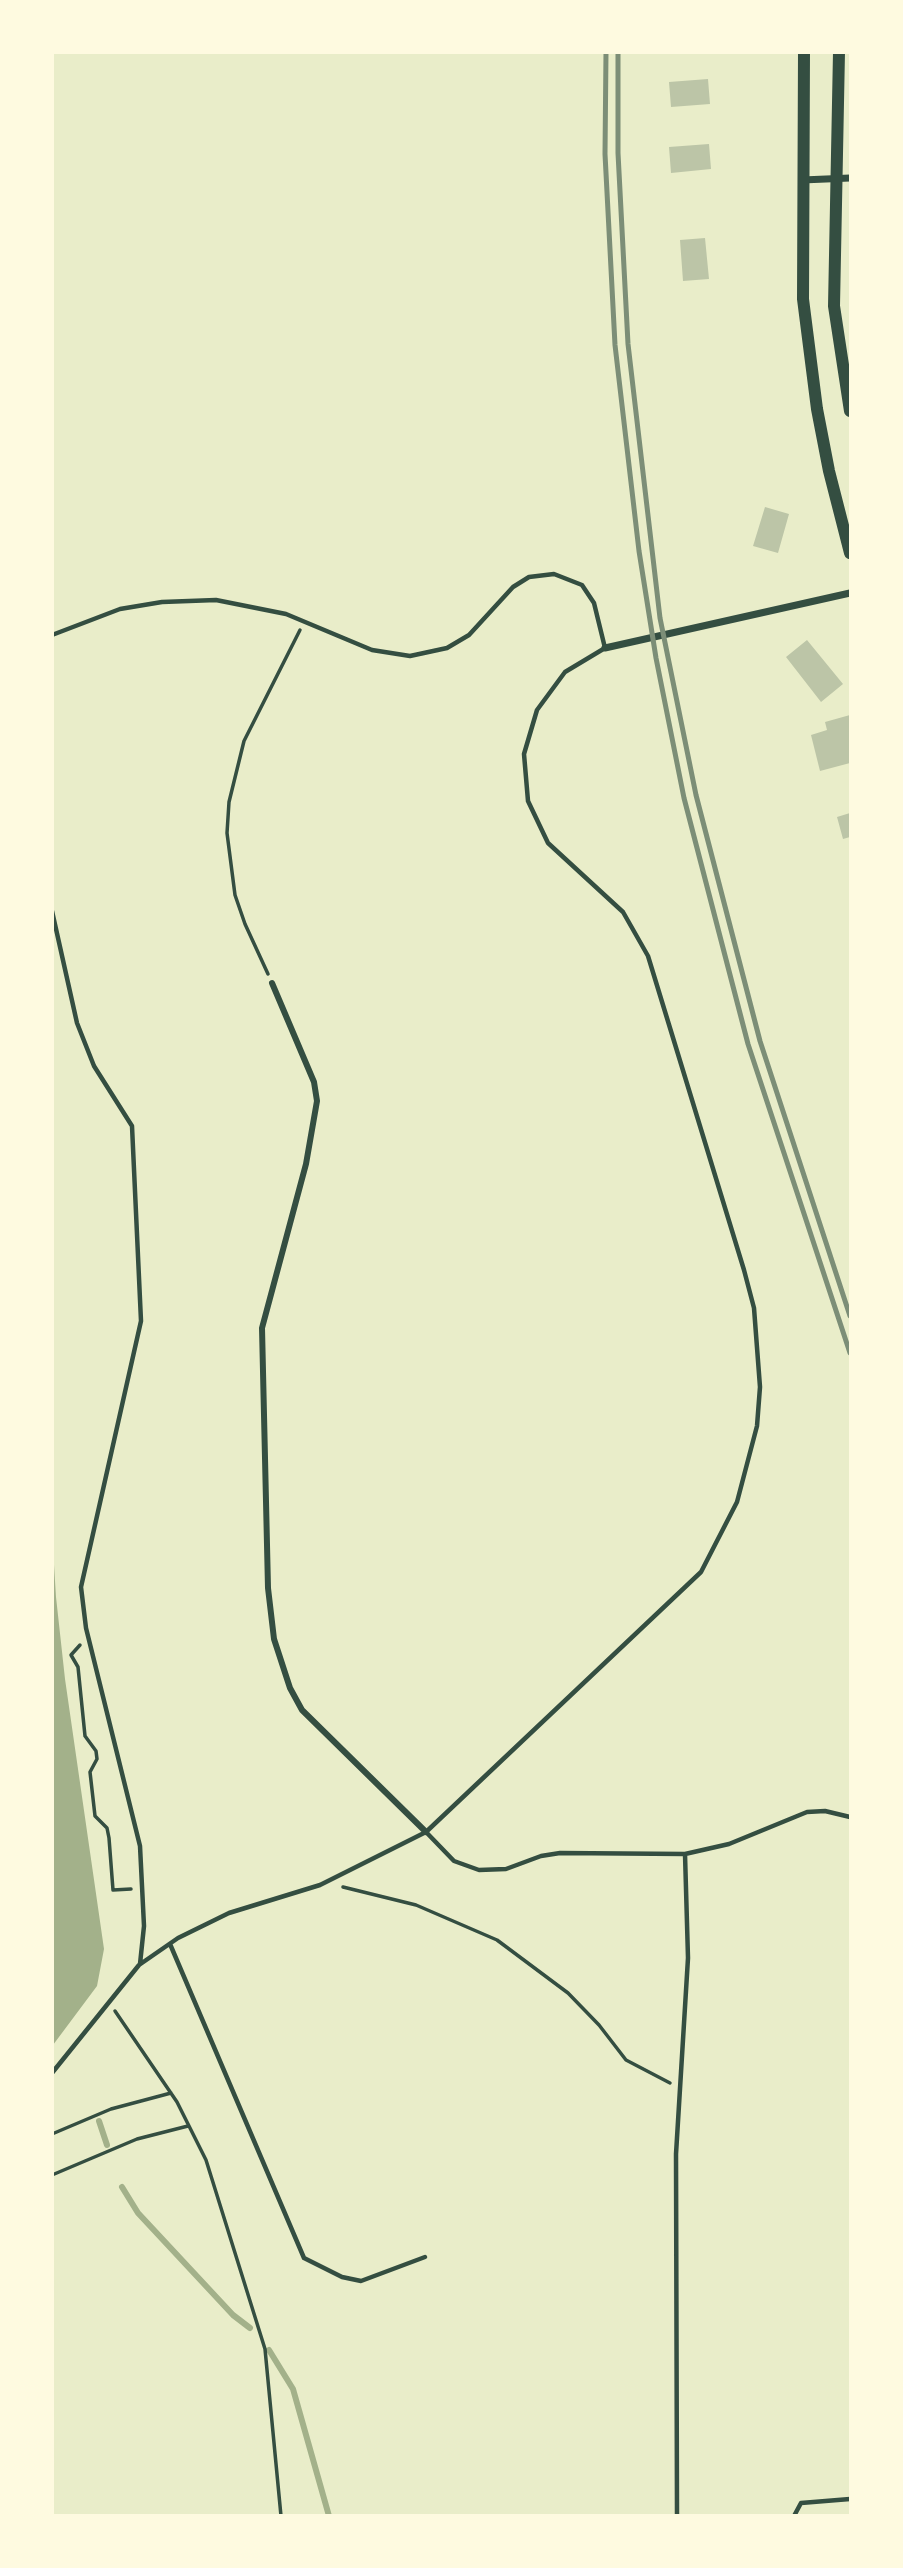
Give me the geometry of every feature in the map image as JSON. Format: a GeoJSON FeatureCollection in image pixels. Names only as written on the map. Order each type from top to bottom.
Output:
{"type":"FeatureCollection","features":[{"type":"Feature","properties":{"kind":"street"},"geometry":{"type":"LineString","coordinates":[[804,52],[801,180],[803,299],[829,471],[850,552]]}},
{"type":"Feature","properties":{"kind":"street"},"geometry":{"type":"LineString","coordinates":[[839,52],[834,306],[850,411]]}},
{"type":"Feature","properties":{"kind":"street"},"geometry":{"type":"LineString","coordinates":[[801,180],[850,178]]}},
{"type":"Feature","properties":{"kind":"street"},"geometry":{"type":"LineString","coordinates":[[605,648],[850,593]]}},
{"type":"Feature","properties":{"kind":"street"},"geometry":{"type":"LineString","coordinates":[[272,983],[314,1082],[317,1101],[306,1164],[261,1328],[268,1588],[274,1639],[285,1675],[302,1710],[426,1832]]}},
{"type":"Feature","properties":{"kind":"lane"},"geometry":{"type":"LineString","coordinates":[[52,635],[120,609],[162,601],[216,600],[286,614],[384,654],[423,655],[447,648],[469,635],[518,583],[535,575],[554,574],[573,579],[589,594],[596,608],[605,648],[565,673],[537,710],[526,747],[525,786],[533,816],[548,843],[623,912],[648,956],[754,1308],[760,1374],[757,1426],[737,1502],[721,1538],[701,1572],[426,1832],[320,1885],[229,1913],[170,1944],[139,1965],[52,2073]]}},
{"type":"Feature","properties":{"kind":"lane"},"geometry":{"type":"LineString","coordinates":[[52,911],[77,1023],[94,1066],[132,1126],[141,1321],[81,1587],[86,1628],[132,1808],[144,1889],[139,1965]]}},
{"type":"Feature","properties":{"kind":"lane"},"geometry":{"type":"LineString","coordinates":[[426,1832],[454,1861],[480,1870],[506,1869],[541,1856],[560,1853],[685,1854],[729,1844],[807,1812],[825,1811],[850,1817]]}},
{"type":"Feature","properties":{"kind":"lane"},"geometry":{"type":"LineString","coordinates":[[677,2515],[676,2154],[688,1958],[685,1854]]}},
{"type":"Feature","properties":{"kind":"lane"},"geometry":{"type":"LineString","coordinates":[[170,1944],[304,2258],[342,2277],[361,2281],[425,2257]]}},
{"type":"Feature","properties":{"kind":"lane"},"geometry":{"type":"LineString","coordinates":[[794,2515],[801,2503],[850,2499]]}},
{"type":"Feature","properties":{"kind":"path"},"geometry":{"type":"LineString","coordinates":[[272,983],[244,924],[235,895],[227,833],[229,802],[244,741],[304,622]]}},
{"type":"Feature","properties":{"kind":"path"},"geometry":{"type":"LineString","coordinates":[[71,1655],[78,1667],[85,1736],[96,1751],[97,1759],[90,1772],[95,1816],[107,1828],[113,1890],[144,1889]]}},
{"type":"Feature","properties":{"kind":"path"},"geometry":{"type":"LineString","coordinates":[[320,1885],[371,1892],[416,1905],[497,1940],[568,1993],[599,2025],[626,2060],[681,2089]]}},
{"type":"Feature","properties":{"kind":"path"},"geometry":{"type":"LineString","coordinates":[[110,2003],[171,2093],[206,2160],[265,2349],[281,2515]]}},
{"type":"Feature","properties":{"kind":"path"},"geometry":{"type":"LineString","coordinates":[[52,2134],[111,2109],[171,2093]]}},
{"type":"Feature","properties":{"kind":"path"},"geometry":{"type":"LineString","coordinates":[[52,2175],[137,2139],[189,2126]]}},
{"type":"Feature","properties":{"kind":"shaded area"},"geometry":{"type":"Polygon","coordinates":[[[52,1533],[65,1679],[104,1949],[97,1986],[53,2045],[52,1533]]]}},
{"type":"Feature","properties":{"kind":"building"},"geometry":{"type":"Polygon","coordinates":[[[708,79],[710,104],[671,107],[669,82],[708,79]]]}},
{"type":"Feature","properties":{"kind":"building"},"geometry":{"type":"Polygon","coordinates":[[[709,144],[711,169],[671,173],[669,147],[709,144]]]}},
{"type":"Feature","properties":{"kind":"building"},"geometry":{"type":"Polygon","coordinates":[[[705,238],[709,279],[683,281],[680,240],[705,238]]]}},
{"type":"Feature","properties":{"kind":"building"},"geometry":{"type":"Polygon","coordinates":[[[765,507],[789,514],[778,553],[753,546],[765,507]]]}},
{"type":"Feature","properties":{"kind":"building"},"geometry":{"type":"Polygon","coordinates":[[[807,640],[843,684],[821,702],[786,657],[807,640]]]}},
{"type":"Feature","properties":{"kind":"building"},"geometry":{"type":"Polygon","coordinates":[[[850,715],[850,763],[820,771],[811,735],[827,730],[825,722],[850,715]]]}},
{"type":"Feature","properties":{"kind":"building"},"geometry":{"type":"Polygon","coordinates":[[[850,813],[850,837],[843,839],[837,817],[850,813]]]}},
{"type":"Feature","properties":{"kind":"waterway"},"geometry":{"type":"LineString","coordinates":[[99,2121],[107,2145]]}},
{"type":"Feature","properties":{"kind":"waterway"},"geometry":{"type":"LineString","coordinates":[[122,2187],[138,2213],[233,2315],[250,2328]]}},
{"type":"Feature","properties":{"kind":"waterway"},"geometry":{"type":"LineString","coordinates":[[269,2350],[293,2389],[329,2516]]}},
{"type":"Feature","properties":{"kind":"railway"},"geometry":{"type":"LineString","coordinates":[[606,52],[605,154],[615,345],[639,551],[656,658],[684,798],[748,1044],[850,1353]]}},
{"type":"Feature","properties":{"kind":"railway"},"geometry":{"type":"LineString","coordinates":[[618,52],[618,153],[628,344],[660,618],[696,795],[760,1041],[850,1316]]}}]}
